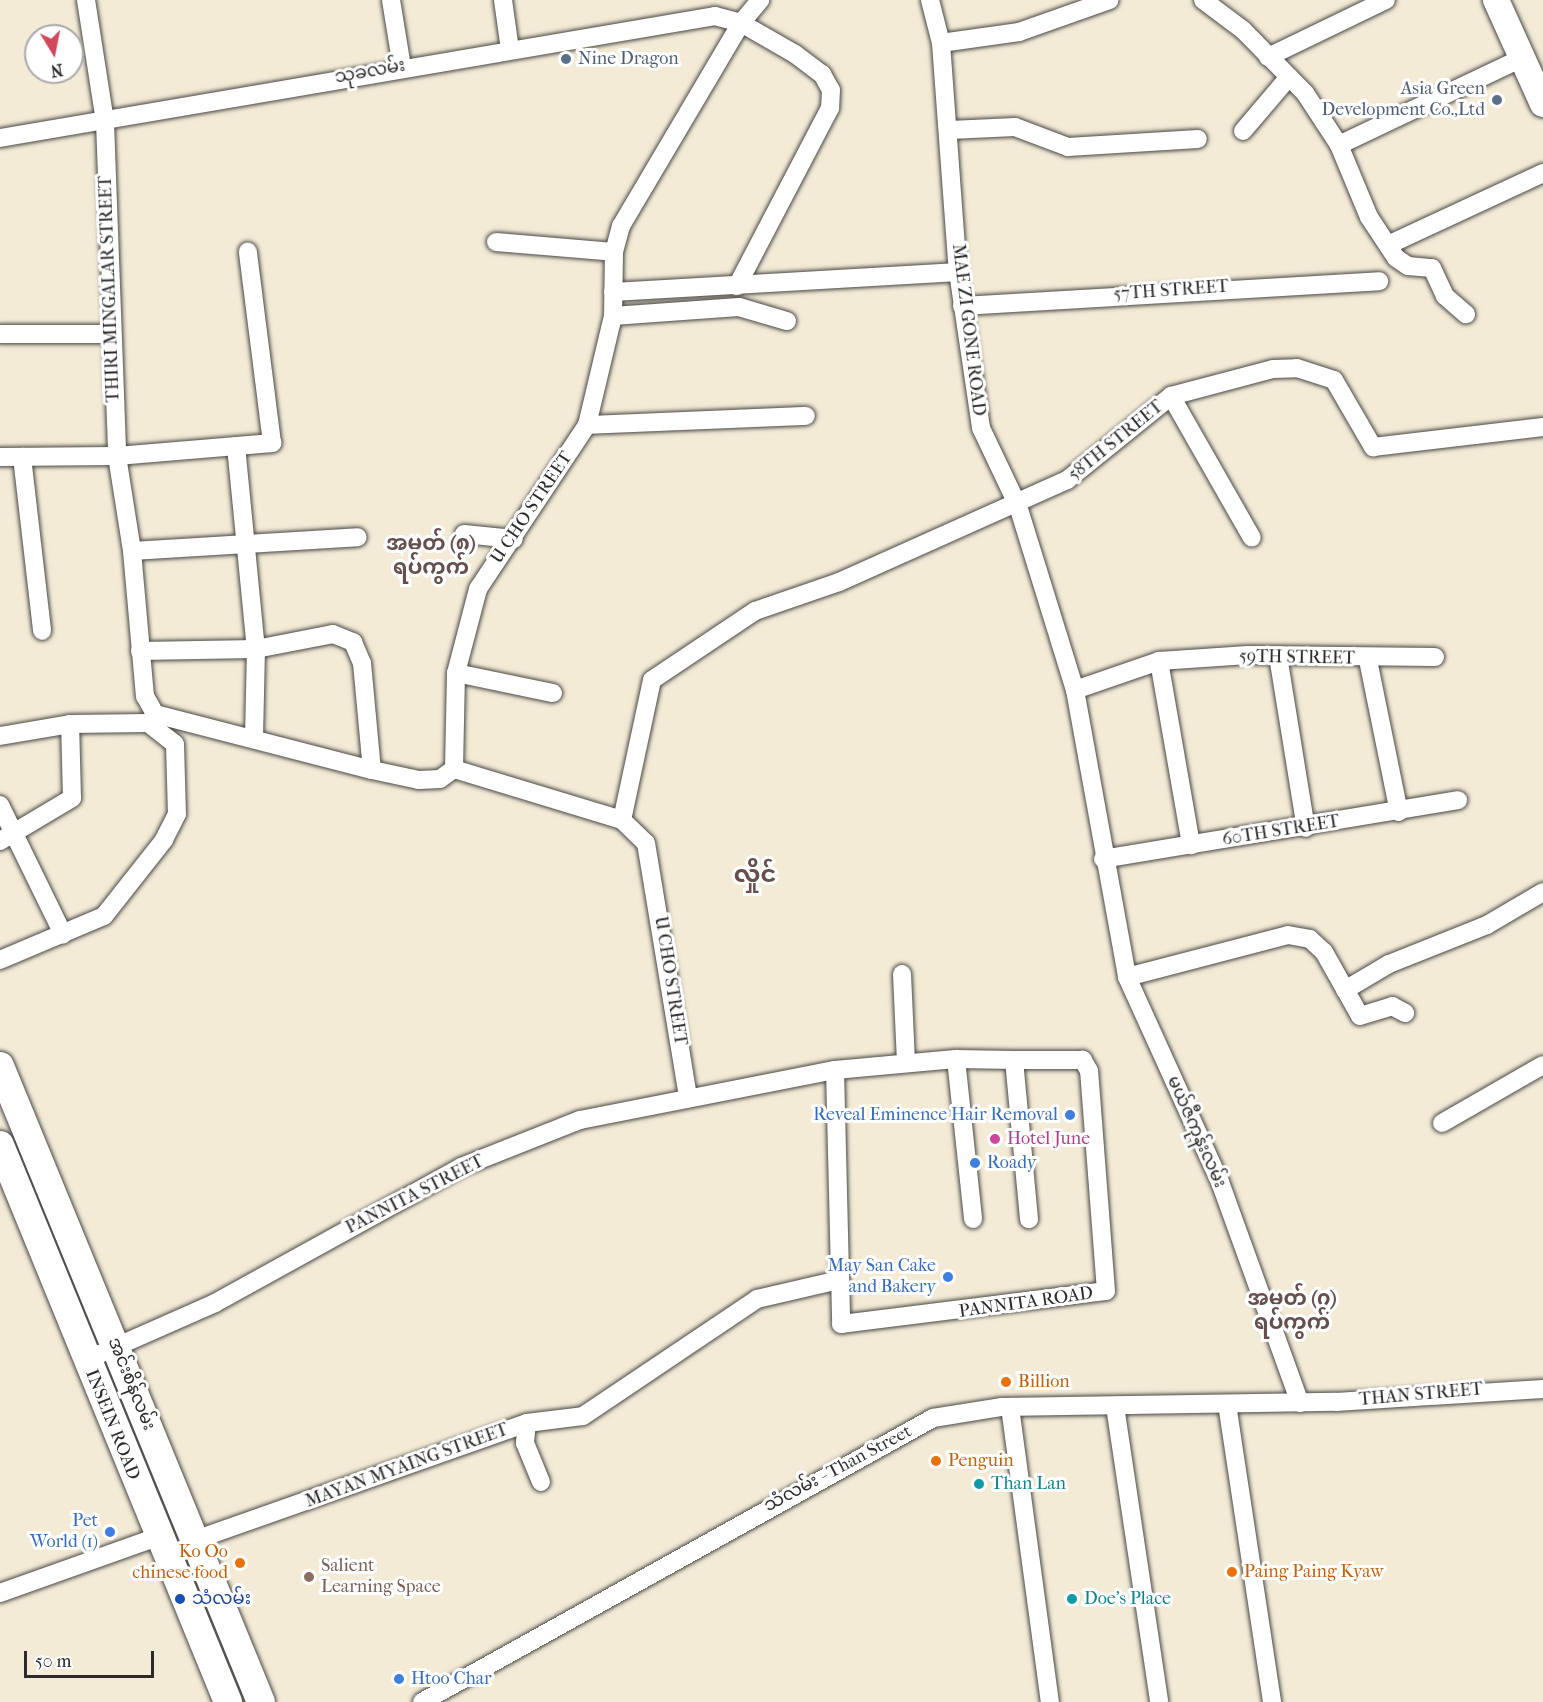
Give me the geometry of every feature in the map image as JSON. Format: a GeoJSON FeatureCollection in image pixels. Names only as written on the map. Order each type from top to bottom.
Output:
{"type":"FeatureCollection","features":[{"type":"Feature","properties":{"kind":"main road"},"geometry":{"type":"LineString","coordinates":[[1496,0],[1543,104]]}},
{"type":"Feature","properties":{"kind":"main road","name":"အင်းစိန်လမ်း"},"geometry":{"type":"LineString","coordinates":[[0,1066],[261,1702]]}},
{"type":"Feature","properties":{"kind":"main road","name":"INSEIN ROAD"},"geometry":{"type":"LineString","coordinates":[[0,1146],[157,1537],[228,1702]]}},
{"type":"Feature","properties":{"kind":"main road"},"geometry":{"type":"LineString","coordinates":[[19,1193],[49,1181]]}},
{"type":"Feature","properties":{"kind":"main road"},"geometry":{"type":"LineString","coordinates":[[157,1537],[191,1534]]}},
{"type":"Feature","properties":{"kind":"street","name":"THIRI MINGALAR STREET"},"geometry":{"type":"LineString","coordinates":[[86,0],[105,122],[110,334],[117,456],[132,551],[145,696],[155,714],[254,739]]}},
{"type":"Feature","properties":{"kind":"street"},"geometry":{"type":"LineString","coordinates":[[391,0],[402,67]]}},
{"type":"Feature","properties":{"kind":"street"},"geometry":{"type":"LineString","coordinates":[[503,0],[510,50]]}},
{"type":"Feature","properties":{"kind":"street","name":"U CHO STREET"},"geometry":{"type":"LineString","coordinates":[[688,1098],[653,859],[646,843],[622,820],[454,769],[456,673],[478,589],[514,539],[586,425],[613,316],[614,252],[621,226],[741,23],[760,0]]}},
{"type":"Feature","properties":{"kind":"street","name":"MAE ZI GONE ROAD"},"geometry":{"type":"LineString","coordinates":[[930,0],[941,43],[950,130],[958,272],[981,428],[1018,506],[1074,690],[1103,859]]}},
{"type":"Feature","properties":{"kind":"street"},"geometry":{"type":"LineString","coordinates":[[941,43],[1019,32],[1110,0]]}},
{"type":"Feature","properties":{"kind":"street"},"geometry":{"type":"LineString","coordinates":[[1203,0],[1289,77],[1339,145],[1369,217],[1388,245],[1408,266],[1432,268],[1445,296],[1466,314]]}},
{"type":"Feature","properties":{"kind":"street"},"geometry":{"type":"LineString","coordinates":[[1269,57],[1386,0]]}},
{"type":"Feature","properties":{"kind":"street","name":"သုခလမ်း"},"geometry":{"type":"LineString","coordinates":[[0,138],[105,122],[402,67],[715,16],[741,23],[822,74],[832,97],[737,285]]}},
{"type":"Feature","properties":{"kind":"street"},"geometry":{"type":"LineString","coordinates":[[1339,145],[1522,58]]}},
{"type":"Feature","properties":{"kind":"street"},"geometry":{"type":"LineString","coordinates":[[1243,131],[1289,77]]}},
{"type":"Feature","properties":{"kind":"street"},"geometry":{"type":"LineString","coordinates":[[950,130],[1015,127],[1068,147],[1198,139]]}},
{"type":"Feature","properties":{"kind":"street"},"geometry":{"type":"LineString","coordinates":[[1388,245],[1543,173]]}},
{"type":"Feature","properties":{"kind":"street"},"geometry":{"type":"LineString","coordinates":[[496,242],[614,252]]}},
{"type":"Feature","properties":{"kind":"street"},"geometry":{"type":"LineString","coordinates":[[0,457],[117,456],[272,442],[248,252]]}},
{"type":"Feature","properties":{"kind":"street"},"geometry":{"type":"LineString","coordinates":[[613,292],[958,272]]}},
{"type":"Feature","properties":{"kind":"street","name":"57TH STREET"},"geometry":{"type":"LineString","coordinates":[[962,306],[1379,281]]}},
{"type":"Feature","properties":{"kind":"street"},"geometry":{"type":"LineString","coordinates":[[613,316],[739,307],[787,321]]}},
{"type":"Feature","properties":{"kind":"street"},"geometry":{"type":"LineString","coordinates":[[0,334],[110,334]]}},
{"type":"Feature","properties":{"kind":"street","name":"58TH STREET"},"geometry":{"type":"LineString","coordinates":[[622,820],[652,680],[755,611],[1018,506],[1086,467],[1171,396],[1273,369],[1297,368],[1334,381],[1373,447],[1543,427]]}},
{"type":"Feature","properties":{"kind":"street"},"geometry":{"type":"LineString","coordinates":[[1171,396],[1252,538]]}},
{"type":"Feature","properties":{"kind":"street"},"geometry":{"type":"LineString","coordinates":[[586,425],[806,416]]}},
{"type":"Feature","properties":{"kind":"street"},"geometry":{"type":"LineString","coordinates":[[236,446],[243,542],[256,650],[254,739],[419,780],[440,779],[454,769]]}},
{"type":"Feature","properties":{"kind":"street"},"geometry":{"type":"LineString","coordinates":[[22,457],[42,631]]}},
{"type":"Feature","properties":{"kind":"street"},"geometry":{"type":"LineString","coordinates":[[464,534],[514,539]]}},
{"type":"Feature","properties":{"kind":"street"},"geometry":{"type":"LineString","coordinates":[[132,551],[243,542],[358,537]]}},
{"type":"Feature","properties":{"kind":"street"},"geometry":{"type":"LineString","coordinates":[[140,651],[256,650],[333,634],[353,642],[362,663],[372,770]]}},
{"type":"Feature","properties":{"kind":"street"},"geometry":{"type":"LineString","coordinates":[[1278,656],[1306,828]]}},
{"type":"Feature","properties":{"kind":"street","name":"59TH STREET"},"geometry":{"type":"LineString","coordinates":[[1074,690],[1159,661],[1278,656],[1368,660],[1435,657]]}},
{"type":"Feature","properties":{"kind":"street"},"geometry":{"type":"LineString","coordinates":[[1368,660],[1399,812]]}},
{"type":"Feature","properties":{"kind":"street"},"geometry":{"type":"LineString","coordinates":[[1159,661],[1191,845]]}},
{"type":"Feature","properties":{"kind":"street"},"geometry":{"type":"LineString","coordinates":[[456,673],[553,693]]}},
{"type":"Feature","properties":{"kind":"street"},"geometry":{"type":"LineString","coordinates":[[0,736],[70,724],[147,723],[175,744],[177,814],[164,840],[104,916],[0,960]]}},
{"type":"Feature","properties":{"kind":"street"},"geometry":{"type":"LineString","coordinates":[[6,839],[72,798],[70,724]]}},
{"type":"Feature","properties":{"kind":"street","name":"60TH STREET"},"geometry":{"type":"LineString","coordinates":[[1103,859],[1306,828],[1458,800]]}},
{"type":"Feature","properties":{"kind":"street"},"geometry":{"type":"LineString","coordinates":[[0,805],[6,839],[63,934]]}},
{"type":"Feature","properties":{"kind":"street","name":"မယ်ဇီကုန်းလမ်း"},"geometry":{"type":"LineString","coordinates":[[1103,859],[1126,977],[1220,1182],[1300,1403]]}},
{"type":"Feature","properties":{"kind":"street"},"geometry":{"type":"LineString","coordinates":[[1345,990],[1389,964],[1487,924],[1543,892]]}},
{"type":"Feature","properties":{"kind":"street"},"geometry":{"type":"LineString","coordinates":[[1126,977],[1288,935],[1310,939],[1324,952],[1360,1016],[1392,1006],[1405,1013]]}},
{"type":"Feature","properties":{"kind":"street"},"geometry":{"type":"LineString","coordinates":[[902,974],[906,1063]]}},
{"type":"Feature","properties":{"kind":"street"},"geometry":{"type":"LineString","coordinates":[[956,1059],[973,1219]]}},
{"type":"Feature","properties":{"kind":"street","name":"PANNITA STREET"},"geometry":{"type":"LineString","coordinates":[[86,1360],[216,1303],[460,1167],[580,1120],[835,1070],[956,1059],[1014,1060]]}},
{"type":"Feature","properties":{"kind":"street"},"geometry":{"type":"LineString","coordinates":[[1014,1060],[1029,1219]]}},
{"type":"Feature","properties":{"kind":"street","name":"PANNITA ROAD"},"geometry":{"type":"LineString","coordinates":[[839,1280],[844,1326],[1106,1291],[1087,1064],[1083,1060],[1014,1060]]}},
{"type":"Feature","properties":{"kind":"street"},"geometry":{"type":"LineString","coordinates":[[1442,1124],[1543,1065]]}},
{"type":"Feature","properties":{"kind":"street"},"geometry":{"type":"LineString","coordinates":[[835,1070],[839,1280]]}},
{"type":"Feature","properties":{"kind":"street","name":"MAYAN MYAING STREET"},"geometry":{"type":"LineString","coordinates":[[191,1534],[527,1423],[583,1416],[757,1299],[839,1280]]}},
{"type":"Feature","properties":{"kind":"street","name":"THAN STREET"},"geometry":{"type":"LineString","coordinates":[[1300,1403],[1543,1389]]}},
{"type":"Feature","properties":{"kind":"street","name":"သံလမ်း - Than Street"},"geometry":{"type":"LineString","coordinates":[[422,1702],[933,1418],[1011,1407],[1300,1403]]}},
{"type":"Feature","properties":{"kind":"street"},"geometry":{"type":"LineString","coordinates":[[1227,1404],[1272,1702]]}},
{"type":"Feature","properties":{"kind":"street"},"geometry":{"type":"LineString","coordinates":[[1115,1406],[1159,1702]]}},
{"type":"Feature","properties":{"kind":"street"},"geometry":{"type":"LineString","coordinates":[[1011,1407],[1050,1702]]}},
{"type":"Feature","properties":{"kind":"street"},"geometry":{"type":"LineString","coordinates":[[527,1423],[525,1443],[541,1482]]}},
{"type":"Feature","properties":{"kind":"street"},"geometry":{"type":"LineString","coordinates":[[0,1593],[157,1537]]}},
{"type":"Feature","properties":{"kind":"place","name":"Nine Dragon"},"geometry":{"type":"Point","coordinates":[566,59]}},
{"type":"Feature","properties":{"kind":"place","name":"Asia Green Development Co.,Ltd"},"geometry":{"type":"Point","coordinates":[1497,100]}},
{"type":"Feature","properties":{"kind":"place","name":"Reveal Eminence Hair Removal"},"geometry":{"type":"Point","coordinates":[1070,1115]}},
{"type":"Feature","properties":{"kind":"place","name":"Hotel June"},"geometry":{"type":"Point","coordinates":[995,1139]}},
{"type":"Feature","properties":{"kind":"place","name":"Roady"},"geometry":{"type":"Point","coordinates":[975,1163]}},
{"type":"Feature","properties":{"kind":"place","name":"May San Cake and Bakery"},"geometry":{"type":"Point","coordinates":[948,1277]}},
{"type":"Feature","properties":{"kind":"place","name":"Billion"},"geometry":{"type":"Point","coordinates":[1006,1382]}},
{"type":"Feature","properties":{"kind":"place","name":"Penguin"},"geometry":{"type":"Point","coordinates":[936,1461]}},
{"type":"Feature","properties":{"kind":"place","name":"Than Lan"},"geometry":{"type":"Point","coordinates":[979,1484]}},
{"type":"Feature","properties":{"kind":"place","name":"Pet World (1)"},"geometry":{"type":"Point","coordinates":[110,1532]}},
{"type":"Feature","properties":{"kind":"place","name":"Ko Oo chinese food"},"geometry":{"type":"Point","coordinates":[240,1563]}},
{"type":"Feature","properties":{"kind":"place","name":"Paing Paing Kyaw"},"geometry":{"type":"Point","coordinates":[1232,1572]}},
{"type":"Feature","properties":{"kind":"place","name":"Salient Learning Space"},"geometry":{"type":"Point","coordinates":[309,1577]}},
{"type":"Feature","properties":{"kind":"place","name":"သံလမ်း"},"geometry":{"type":"Point","coordinates":[180,1599]}},
{"type":"Feature","properties":{"kind":"place","name":"Doe's Place"},"geometry":{"type":"Point","coordinates":[1072,1599]}},
{"type":"Feature","properties":{"kind":"place","name":"Htoo Char"},"geometry":{"type":"Point","coordinates":[399,1679]}},
{"type":"Feature","properties":{"kind":"district","name":"အမှတ် (၈) ရပ်ကွက်"},"geometry":{"type":"Point","coordinates":[431,555]}},
{"type":"Feature","properties":{"kind":"district","name":"လှိုင်"},"geometry":{"type":"Point","coordinates":[755,875]}},
{"type":"Feature","properties":{"kind":"district","name":"အမှတ် (၇) ရပ်ကွက်"},"geometry":{"type":"Point","coordinates":[1292,1310]}}]}
